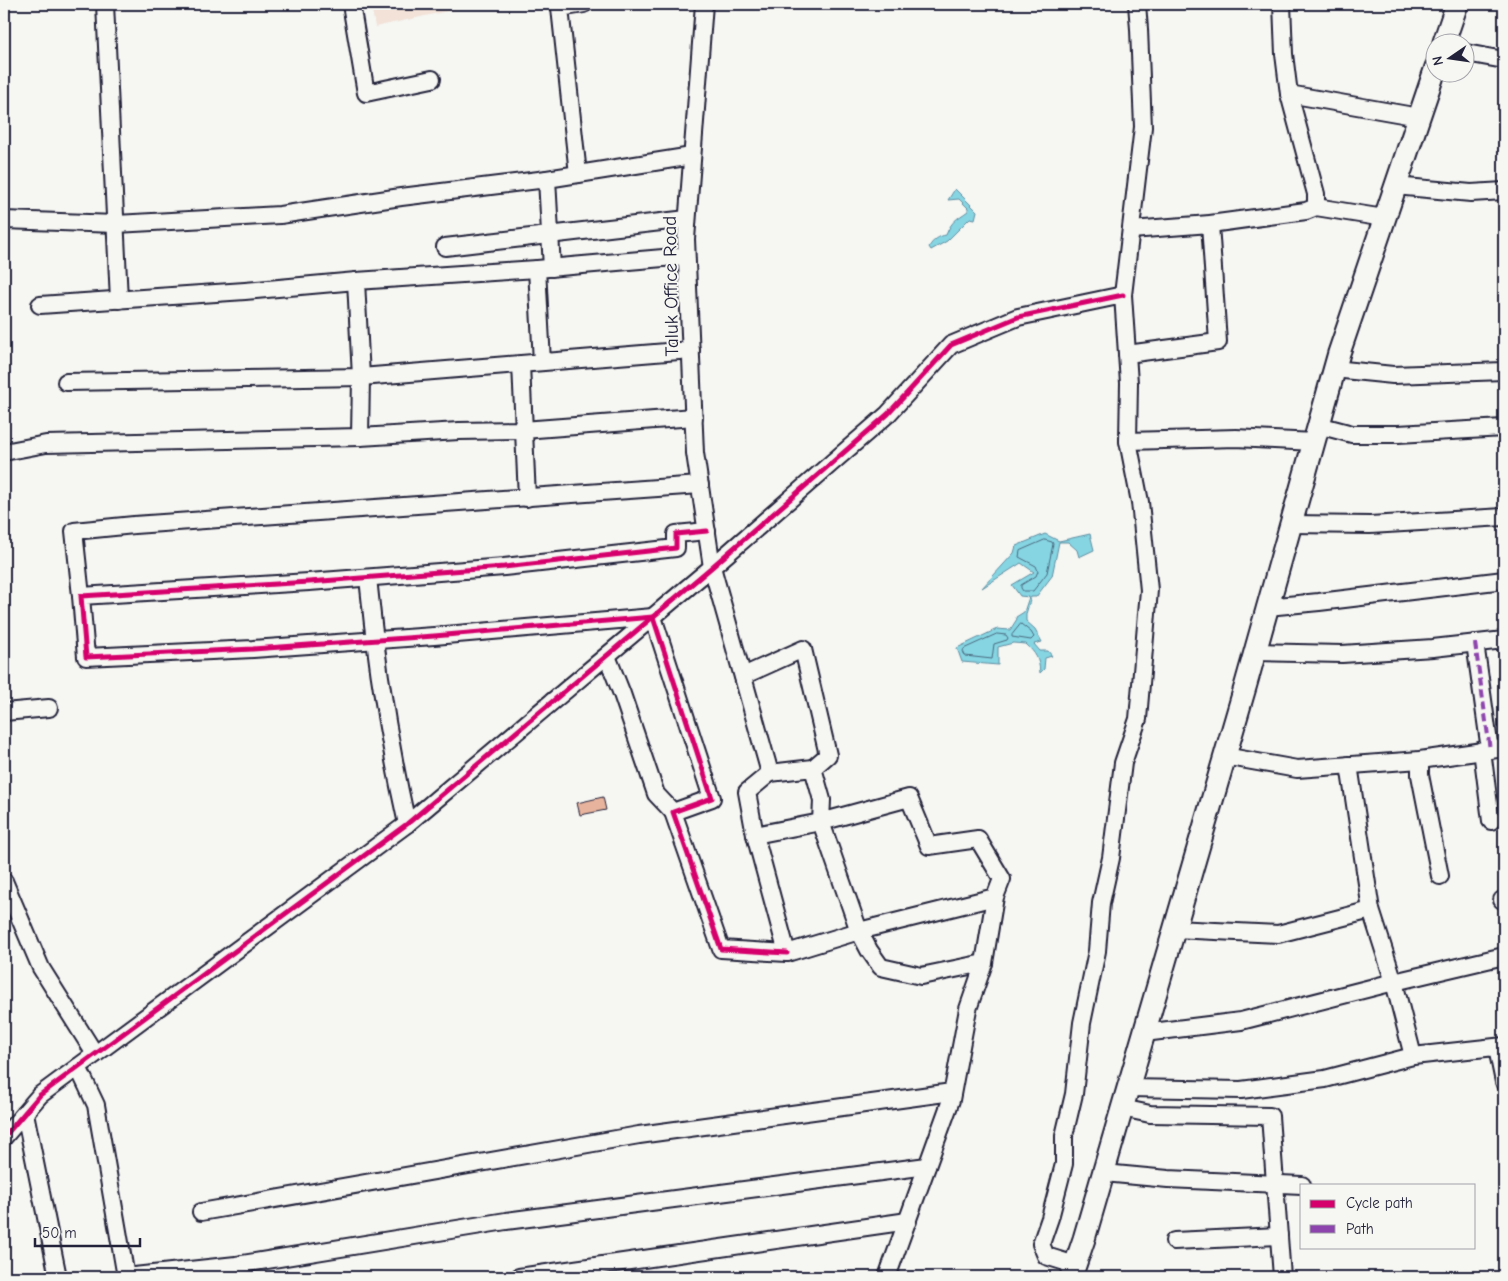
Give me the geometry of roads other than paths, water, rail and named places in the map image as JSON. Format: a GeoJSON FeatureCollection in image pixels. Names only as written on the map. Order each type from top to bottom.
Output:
{"type":"FeatureCollection","features":[{"type":"Feature","properties":{"kind":"main road"},"geometry":{"type":"LineString","coordinates":[[1447,32],[1457,4]]}},
{"type":"Feature","properties":{"kind":"main road"},"geometry":{"type":"LineString","coordinates":[[1074,1271],[1291,524],[1334,369],[1431,82]]}},
{"type":"Feature","properties":{"kind":"street"},"geometry":{"type":"LineString","coordinates":[[105,4],[119,300]]}},
{"type":"Feature","properties":{"kind":"street"},"geometry":{"type":"LineString","coordinates":[[351,4],[366,93],[432,79]]}},
{"type":"Feature","properties":{"kind":"street"},"geometry":{"type":"LineString","coordinates":[[578,174],[560,8],[584,4]]}},
{"type":"Feature","properties":{"kind":"street","name":"Taluk Office Road"},"geometry":{"type":"LineString","coordinates":[[704,4],[687,219],[686,256],[695,453],[712,567],[770,773]]}},
{"type":"Feature","properties":{"kind":"street"},"geometry":{"type":"LineString","coordinates":[[1074,1271],[1046,1256],[1041,1244],[1064,1164],[1064,1136],[1074,1094],[1082,1023],[1097,951],[1101,903],[1111,858],[1123,763],[1138,719],[1149,590],[1140,502],[1128,441],[1128,383],[1123,295],[1143,127],[1137,4]]}},
{"type":"Feature","properties":{"kind":"street"},"geometry":{"type":"LineString","coordinates":[[1282,4],[1284,54],[1289,94],[1316,194],[1316,206]]}},
{"type":"Feature","properties":{"kind":"street"},"geometry":{"type":"LineString","coordinates":[[1476,55],[1504,60]]}},
{"type":"Feature","properties":{"kind":"street"},"geometry":{"type":"LineString","coordinates":[[1289,94],[1419,117]]}},
{"type":"Feature","properties":{"kind":"street"},"geometry":{"type":"LineString","coordinates":[[4,220],[116,224],[280,215],[401,197],[547,179],[692,156]]}},
{"type":"Feature","properties":{"kind":"street"},"geometry":{"type":"LineString","coordinates":[[542,362],[545,269],[550,235],[547,179]]}},
{"type":"Feature","properties":{"kind":"street"},"geometry":{"type":"LineString","coordinates":[[1395,186],[1471,193],[1504,192]]}},
{"type":"Feature","properties":{"kind":"street"},"geometry":{"type":"LineString","coordinates":[[1131,230],[1210,224],[1306,212],[1316,206],[1384,218]]}},
{"type":"Feature","properties":{"kind":"street"},"geometry":{"type":"LineString","coordinates":[[445,247],[687,219]]}},
{"type":"Feature","properties":{"kind":"street"},"geometry":{"type":"LineString","coordinates":[[1127,354],[1218,342],[1210,224]]}},
{"type":"Feature","properties":{"kind":"street"},"geometry":{"type":"LineString","coordinates":[[40,305],[545,269],[686,256]]}},
{"type":"Feature","properties":{"kind":"street"},"geometry":{"type":"LineString","coordinates":[[356,281],[361,377],[360,437]]}},
{"type":"Feature","properties":{"kind":"street"},"geometry":{"type":"LineString","coordinates":[[4,1137],[40,1095],[408,824],[712,567],[888,414],[951,345],[1018,317],[1123,295]]}},
{"type":"Feature","properties":{"kind":"street"},"geometry":{"type":"LineString","coordinates":[[66,382],[361,377],[691,350]]}},
{"type":"Feature","properties":{"kind":"street"},"geometry":{"type":"LineString","coordinates":[[521,364],[527,498]]}},
{"type":"Feature","properties":{"kind":"street"},"geometry":{"type":"LineString","coordinates":[[1334,369],[1393,375],[1504,371]]}},
{"type":"Feature","properties":{"kind":"street"},"geometry":{"type":"LineString","coordinates":[[4,452],[46,444],[360,437],[459,431],[523,430],[694,417]]}},
{"type":"Feature","properties":{"kind":"street"},"geometry":{"type":"LineString","coordinates":[[1128,441],[1316,434],[1398,434],[1504,428]]}},
{"type":"Feature","properties":{"kind":"street"},"geometry":{"type":"LineString","coordinates":[[653,617],[253,649],[86,657],[74,531],[134,525],[700,485]]}},
{"type":"Feature","properties":{"kind":"street"},"geometry":{"type":"LineString","coordinates":[[1291,524],[1370,525],[1504,517]]}},
{"type":"Feature","properties":{"kind":"street"},"geometry":{"type":"LineString","coordinates":[[81,596],[368,578],[504,567],[676,548],[676,534],[706,531]]}},
{"type":"Feature","properties":{"kind":"street"},"geometry":{"type":"LineString","coordinates":[[368,578],[374,640],[396,773],[408,824]]}},
{"type":"Feature","properties":{"kind":"street"},"geometry":{"type":"LineString","coordinates":[[1267,607],[1504,580]]}},
{"type":"Feature","properties":{"kind":"street"},"geometry":{"type":"LineString","coordinates":[[653,617],[712,798],[673,812]]}},
{"type":"Feature","properties":{"kind":"street"},"geometry":{"type":"LineString","coordinates":[[1254,652],[1342,654],[1433,648],[1504,640]]}},
{"type":"Feature","properties":{"kind":"street"},"geometry":{"type":"LineString","coordinates":[[1475,643],[1492,749],[1490,821]]}},
{"type":"Feature","properties":{"kind":"street"},"geometry":{"type":"LineString","coordinates":[[743,676],[803,649],[828,755],[813,768],[770,773],[747,792],[755,835],[787,953]]}},
{"type":"Feature","properties":{"kind":"street"},"geometry":{"type":"LineString","coordinates":[[607,656],[656,794],[673,812],[721,950],[787,953],[859,931],[995,897]]}},
{"type":"Feature","properties":{"kind":"street"},"geometry":{"type":"LineString","coordinates":[[4,712],[49,708]]}},
{"type":"Feature","properties":{"kind":"street"},"geometry":{"type":"LineString","coordinates":[[1224,756],[1297,769],[1420,760],[1492,749]]}},
{"type":"Feature","properties":{"kind":"street"},"geometry":{"type":"LineString","coordinates":[[1420,760],[1420,775],[1440,876]]}},
{"type":"Feature","properties":{"kind":"street"},"geometry":{"type":"LineString","coordinates":[[1348,765],[1371,910],[1394,982],[1413,1056]]}},
{"type":"Feature","properties":{"kind":"street"},"geometry":{"type":"LineString","coordinates":[[813,768],[822,800],[821,822],[859,931],[881,967],[921,976],[984,963]]}},
{"type":"Feature","properties":{"kind":"street"},"geometry":{"type":"LineString","coordinates":[[755,835],[821,822],[909,798],[929,846],[978,839],[1002,879],[995,897],[984,963],[968,1009],[951,1100],[888,1277]]}},
{"type":"Feature","properties":{"kind":"street"},"geometry":{"type":"LineString","coordinates":[[4,881],[41,968],[95,1054]]}},
{"type":"Feature","properties":{"kind":"street"},"geometry":{"type":"LineString","coordinates":[[1174,929],[1278,934],[1371,910]]}},
{"type":"Feature","properties":{"kind":"street"},"geometry":{"type":"LineString","coordinates":[[1144,1033],[1241,1021],[1504,956]]}},
{"type":"Feature","properties":{"kind":"street"},"geometry":{"type":"LineString","coordinates":[[1128,1088],[1241,1090],[1325,1079],[1413,1056],[1501,1047],[1504,1082]]}},
{"type":"Feature","properties":{"kind":"street"},"geometry":{"type":"LineString","coordinates":[[78,1066],[96,1105],[126,1277],[236,1264],[516,1220],[927,1166]]}},
{"type":"Feature","properties":{"kind":"street"},"geometry":{"type":"LineString","coordinates":[[201,1212],[639,1135],[952,1092]]}},
{"type":"Feature","properties":{"kind":"street"},"geometry":{"type":"LineString","coordinates":[[1122,1108],[1150,1114],[1270,1116],[1282,1277]]}},
{"type":"Feature","properties":{"kind":"street"},"geometry":{"type":"LineString","coordinates":[[25,1113],[58,1277]]}},
{"type":"Feature","properties":{"kind":"street"},"geometry":{"type":"LineString","coordinates":[[1104,1172],[1168,1179],[1300,1185]]}},
{"type":"Feature","properties":{"kind":"street"},"geometry":{"type":"LineString","coordinates":[[519,1277],[908,1221]]}},
{"type":"Feature","properties":{"kind":"street"},"geometry":{"type":"LineString","coordinates":[[1174,1241],[1279,1236]]}},
{"type":"Feature","properties":{"kind":"water"},"geometry":{"type":"Polygon","coordinates":[[[955,189],[977,211],[975,219],[970,218],[947,241],[931,250],[929,247],[932,242],[946,235],[953,223],[968,211],[968,208],[959,199],[948,200],[955,189]]]}},
{"type":"Feature","properties":{"kind":"water"},"geometry":{"type":"Polygon","coordinates":[[[1045,534],[1059,541],[1090,534],[1094,550],[1079,557],[1077,550],[1068,542],[1059,542],[1052,576],[1036,597],[1031,597],[1026,621],[1035,629],[1042,642],[1034,644],[1040,651],[1048,651],[1052,656],[1045,658],[1044,669],[1040,673],[1036,657],[1026,644],[1013,643],[998,647],[998,665],[962,662],[957,648],[997,629],[1010,630],[1017,619],[1016,617],[1024,612],[1029,597],[1020,596],[1012,585],[1034,572],[1021,563],[982,588],[1014,553],[1016,546],[1045,534]]]}}]}
